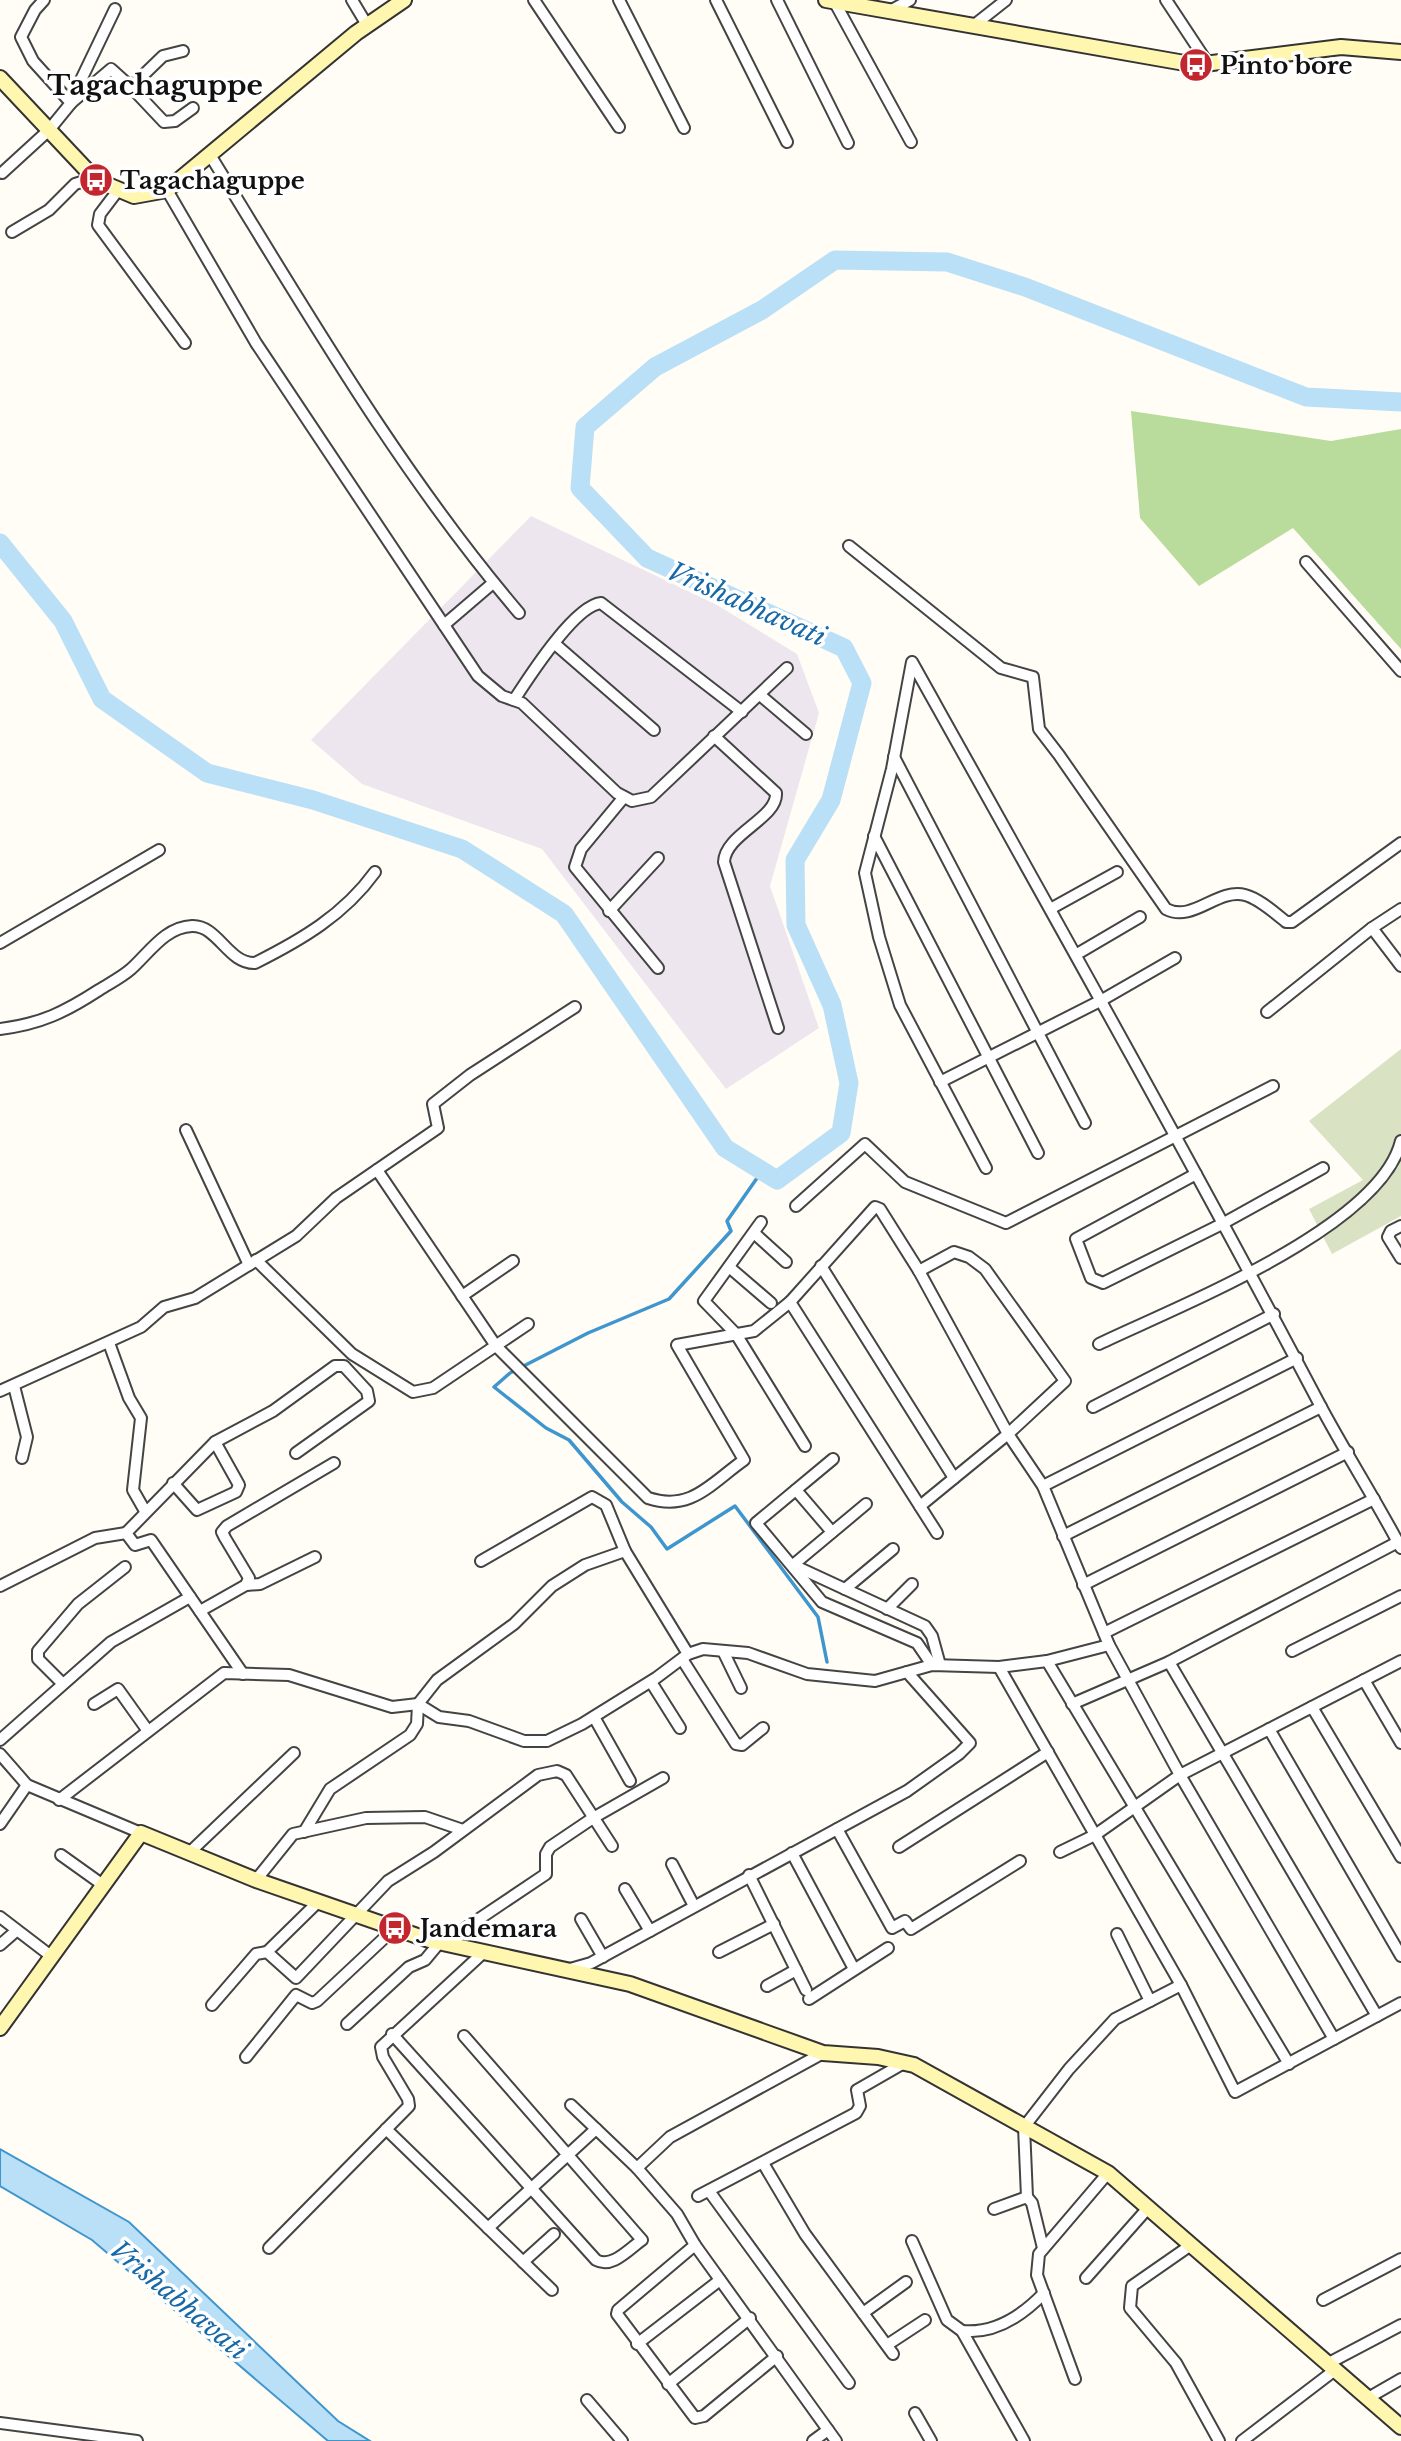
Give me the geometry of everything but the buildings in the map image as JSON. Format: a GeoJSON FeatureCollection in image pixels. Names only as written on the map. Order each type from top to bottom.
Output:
{"type":"FeatureCollection","features":[{"type":"Feature","properties":{"kind":"street"},"geometry":{"type":"LineString","coordinates":[[44,0],[35,10],[21,37],[33,61],[71,103]]}},
{"type":"Feature","properties":{"kind":"street"},"geometry":{"type":"LineString","coordinates":[[352,0],[367,26]]}},
{"type":"Feature","properties":{"kind":"street"},"geometry":{"type":"LineString","coordinates":[[0,78],[94,178],[134,196],[167,190],[367,26],[404,0]]}},
{"type":"Feature","properties":{"kind":"street"},"geometry":{"type":"LineString","coordinates":[[534,0],[619,127]]}},
{"type":"Feature","properties":{"kind":"street"},"geometry":{"type":"LineString","coordinates":[[619,0],[684,128]]}},
{"type":"Feature","properties":{"kind":"street"},"geometry":{"type":"LineString","coordinates":[[716,0],[787,142]]}},
{"type":"Feature","properties":{"kind":"street"},"geometry":{"type":"LineString","coordinates":[[777,0],[848,144]]}},
{"type":"Feature","properties":{"kind":"street"},"geometry":{"type":"LineString","coordinates":[[890,11],[910,0]]}},
{"type":"Feature","properties":{"kind":"street"},"geometry":{"type":"LineString","coordinates":[[973,26],[1006,0]]}},
{"type":"Feature","properties":{"kind":"street"},"geometry":{"type":"LineString","coordinates":[[1166,0],[1209,65]]}},
{"type":"Feature","properties":{"kind":"street"},"geometry":{"type":"LineString","coordinates":[[830,1],[860,3],[973,26],[1209,65],[1341,47],[1401,52]]}},
{"type":"Feature","properties":{"kind":"street"},"geometry":{"type":"LineString","coordinates":[[830,1],[911,142]]}},
{"type":"Feature","properties":{"kind":"street"},"geometry":{"type":"LineString","coordinates":[[81,94],[79,84],[115,9]]}},
{"type":"Feature","properties":{"kind":"street"},"geometry":{"type":"LineString","coordinates":[[131,87],[163,57],[183,51]]}},
{"type":"Feature","properties":{"kind":"street"},"geometry":{"type":"LineString","coordinates":[[2,173],[49,130],[71,103],[111,69],[164,122],[175,121],[193,108]]}},
{"type":"Feature","properties":{"kind":"street"},"geometry":{"type":"LineString","coordinates":[[210,155],[368,411],[493,583],[519,613]]}},
{"type":"Feature","properties":{"kind":"street"},"geometry":{"type":"LineString","coordinates":[[12,232],[49,210],[75,184],[94,178]]}},
{"type":"Feature","properties":{"kind":"street"},"geometry":{"type":"LineString","coordinates":[[119,189],[100,214],[98,225],[185,342]]}},
{"type":"Feature","properties":{"kind":"street"},"geometry":{"type":"LineString","coordinates":[[167,190],[256,343],[478,676],[502,696],[514,700],[624,797],[642,801],[651,797],[787,668]]}},
{"type":"Feature","properties":{"kind":"street"},"geometry":{"type":"LineString","coordinates":[[849,546],[1001,668],[1033,677],[1039,729],[1043,737],[1059,755],[1166,909],[1182,914],[1233,894],[1244,894],[1286,922],[1292,922],[1401,843]]}},
{"type":"Feature","properties":{"kind":"street"},"geometry":{"type":"LineString","coordinates":[[1306,562],[1401,671]]}},
{"type":"Feature","properties":{"kind":"street"},"geometry":{"type":"LineString","coordinates":[[444,625],[493,583]]}},
{"type":"Feature","properties":{"kind":"street"},"geometry":{"type":"LineString","coordinates":[[514,700],[555,644],[582,613],[593,604],[601,603],[742,712]]}},
{"type":"Feature","properties":{"kind":"street"},"geometry":{"type":"LineString","coordinates":[[555,644],[654,730]]}},
{"type":"Feature","properties":{"kind":"street"},"geometry":{"type":"LineString","coordinates":[[986,1168],[900,1005],[879,937],[865,873],[894,757],[912,662],[1052,908],[1173,1136],[1251,1270],[1321,1407],[1399,1545],[1169,1662],[1072,1704]]}},
{"type":"Feature","properties":{"kind":"street"},"geometry":{"type":"LineString","coordinates":[[760,695],[806,734]]}},
{"type":"Feature","properties":{"kind":"street"},"geometry":{"type":"LineString","coordinates":[[714,736],[776,793],[772,806],[727,848],[723,862],[778,1028]]}},
{"type":"Feature","properties":{"kind":"street"},"geometry":{"type":"LineString","coordinates":[[894,757],[1085,1123]]}},
{"type":"Feature","properties":{"kind":"street"},"geometry":{"type":"LineString","coordinates":[[624,797],[581,849],[575,866],[658,968]]}},
{"type":"Feature","properties":{"kind":"street"},"geometry":{"type":"LineString","coordinates":[[874,836],[1038,1153]]}},
{"type":"Feature","properties":{"kind":"street"},"geometry":{"type":"LineString","coordinates":[[0,943],[159,850]]}},
{"type":"Feature","properties":{"kind":"street"},"geometry":{"type":"LineString","coordinates":[[609,911],[657,858]]}},
{"type":"Feature","properties":{"kind":"street"},"geometry":{"type":"LineString","coordinates":[[0,1029],[59,1015],[131,970],[155,943],[191,926],[201,928],[234,957],[247,964],[255,963],[339,913],[356,898],[375,872]]}},
{"type":"Feature","properties":{"kind":"street"},"geometry":{"type":"LineString","coordinates":[[1052,908],[1118,872]]}},
{"type":"Feature","properties":{"kind":"street"},"geometry":{"type":"LineString","coordinates":[[1266,1012],[1372,928],[1401,909]]}},
{"type":"Feature","properties":{"kind":"street"},"geometry":{"type":"LineString","coordinates":[[1077,954],[1140,917]]}},
{"type":"Feature","properties":{"kind":"street"},"geometry":{"type":"LineString","coordinates":[[1372,928],[1401,966]]}},
{"type":"Feature","properties":{"kind":"street"},"geometry":{"type":"LineString","coordinates":[[940,1082],[1102,1000],[1175,958]]}},
{"type":"Feature","properties":{"kind":"street"},"geometry":{"type":"LineString","coordinates":[[0,1391],[145,1325],[164,1307],[195,1298],[296,1236],[332,1200],[439,1127],[433,1104],[470,1075],[575,1007]]}},
{"type":"Feature","properties":{"kind":"street"},"geometry":{"type":"LineString","coordinates":[[796,1206],[865,1144],[905,1182],[1006,1223],[1273,1086]]}},
{"type":"Feature","properties":{"kind":"street"},"geometry":{"type":"LineString","coordinates":[[186,1130],[252,1263],[352,1354],[414,1392],[433,1388],[528,1324]]}},
{"type":"Feature","properties":{"kind":"street"},"geometry":{"type":"LineString","coordinates":[[1099,1344],[1301,1246],[1345,1215],[1381,1177],[1401,1141]]}},
{"type":"Feature","properties":{"kind":"street"},"geometry":{"type":"LineString","coordinates":[[1196,1174],[1076,1239],[1091,1278],[1102,1283],[1224,1223],[1323,1168]]}},
{"type":"Feature","properties":{"kind":"street"},"geometry":{"type":"LineString","coordinates":[[377,1170],[496,1346],[648,1498],[664,1504],[684,1503],[744,1460],[677,1346],[754,1331],[790,1302],[875,1208],[880,1209],[919,1271],[1008,1434],[1043,1486],[1109,1645],[1180,1774],[1334,2039]]}},
{"type":"Feature","properties":{"kind":"street"},"geometry":{"type":"LineString","coordinates":[[761,1223],[704,1301],[737,1334],[805,1446]]}},
{"type":"Feature","properties":{"kind":"street"},"geometry":{"type":"LineString","coordinates":[[1401,1226],[1391,1231],[1388,1237],[1401,1258]]}},
{"type":"Feature","properties":{"kind":"street"},"geometry":{"type":"LineString","coordinates":[[754,1233],[786,1262]]}},
{"type":"Feature","properties":{"kind":"street"},"geometry":{"type":"LineString","coordinates":[[919,1271],[954,1252],[969,1257],[985,1269],[1065,1381],[1008,1434],[920,1506]]}},
{"type":"Feature","properties":{"kind":"street"},"geometry":{"type":"LineString","coordinates":[[462,1296],[513,1261]]}},
{"type":"Feature","properties":{"kind":"street"},"geometry":{"type":"LineString","coordinates":[[821,1266],[954,1478]]}},
{"type":"Feature","properties":{"kind":"street"},"geometry":{"type":"LineString","coordinates":[[729,1267],[771,1303]]}},
{"type":"Feature","properties":{"kind":"street"},"geometry":{"type":"LineString","coordinates":[[790,1302],[937,1533]]}},
{"type":"Feature","properties":{"kind":"street"},"geometry":{"type":"LineString","coordinates":[[1093,1407],[1274,1314]]}},
{"type":"Feature","properties":{"kind":"street"},"geometry":{"type":"LineString","coordinates":[[109,1343],[129,1398],[141,1418],[133,1490],[145,1511]]}},
{"type":"Feature","properties":{"kind":"street"},"geometry":{"type":"LineString","coordinates":[[1043,1486],[1297,1358]]}},
{"type":"Feature","properties":{"kind":"street"},"geometry":{"type":"LineString","coordinates":[[0,1586],[95,1538],[126,1533],[215,1442],[273,1411],[335,1366],[344,1366],[367,1391],[369,1401],[296,1453]]}},
{"type":"Feature","properties":{"kind":"street"},"geometry":{"type":"LineString","coordinates":[[14,1386],[27,1437],[22,1458]]}},
{"type":"Feature","properties":{"kind":"street"},"geometry":{"type":"LineString","coordinates":[[1063,1536],[1321,1407]]}},
{"type":"Feature","properties":{"kind":"street"},"geometry":{"type":"LineString","coordinates":[[173,1483],[197,1510],[236,1492],[239,1485],[215,1442]]}},
{"type":"Feature","properties":{"kind":"street"},"geometry":{"type":"LineString","coordinates":[[1083,1585],[1348,1452]]}},
{"type":"Feature","properties":{"kind":"street"},"geometry":{"type":"LineString","coordinates":[[833,1459],[756,1523],[822,1602],[917,1643],[936,1665]]}},
{"type":"Feature","properties":{"kind":"street"},"geometry":{"type":"LineString","coordinates":[[246,1585],[249,1578],[222,1532],[227,1526],[334,1463]]}},
{"type":"Feature","properties":{"kind":"street"},"geometry":{"type":"LineString","coordinates":[[796,1490],[832,1532]]}},
{"type":"Feature","properties":{"kind":"street"},"geometry":{"type":"LineString","coordinates":[[481,1561],[592,1497],[606,1505],[625,1551],[736,1744],[742,1745],[763,1728]]}},
{"type":"Feature","properties":{"kind":"street"},"geometry":{"type":"LineString","coordinates":[[1104,1633],[1374,1499]]}},
{"type":"Feature","properties":{"kind":"street"},"geometry":{"type":"LineString","coordinates":[[793,1565],[866,1504]]}},
{"type":"Feature","properties":{"kind":"street"},"geometry":{"type":"LineString","coordinates":[[126,1533],[135,1545],[152,1539],[243,1674]]}},
{"type":"Feature","properties":{"kind":"street"},"geometry":{"type":"LineString","coordinates":[[845,1589],[892,1549]]}},
{"type":"Feature","properties":{"kind":"street"},"geometry":{"type":"LineString","coordinates":[[304,1832],[330,1789],[410,1735],[417,1724],[418,1704],[437,1680],[514,1624],[548,1590],[585,1565],[625,1551]]}},
{"type":"Feature","properties":{"kind":"street"},"geometry":{"type":"LineString","coordinates":[[200,1611],[246,1585],[260,1584],[315,1557]]}},
{"type":"Feature","properties":{"kind":"street"},"geometry":{"type":"LineString","coordinates":[[793,1565],[925,1626],[932,1636],[936,1665]]}},
{"type":"Feature","properties":{"kind":"street"},"geometry":{"type":"LineString","coordinates":[[62,1684],[38,1659],[38,1651],[78,1604],[125,1567]]}},
{"type":"Feature","properties":{"kind":"street"},"geometry":{"type":"LineString","coordinates":[[887,1609],[912,1584]]}},
{"type":"Feature","properties":{"kind":"street"},"geometry":{"type":"LineString","coordinates":[[1292,1651],[1401,1596]]}},
{"type":"Feature","properties":{"kind":"street"},"geometry":{"type":"LineString","coordinates":[[0,1740],[111,1642],[190,1597]]}},
{"type":"Feature","properties":{"kind":"street"},"geometry":{"type":"LineString","coordinates":[[59,1800],[223,1673],[289,1675],[392,1707],[418,1704],[439,1717],[469,1721],[524,1741],[547,1741],[594,1717],[651,1682],[685,1657],[703,1649],[747,1653],[807,1674],[875,1681],[936,1665],[999,1667],[1047,1661],[1109,1645]]}},
{"type":"Feature","properties":{"kind":"street"},"geometry":{"type":"LineString","coordinates":[[723,1651],[741,1688]]}},
{"type":"Feature","properties":{"kind":"street"},"geometry":{"type":"LineString","coordinates":[[1047,1661],[1289,2064]]}},
{"type":"Feature","properties":{"kind":"street"},"geometry":{"type":"LineString","coordinates":[[1060,1852],[1095,1835],[1180,1774],[1401,1661]]}},
{"type":"Feature","properties":{"kind":"street"},"geometry":{"type":"LineString","coordinates":[[1169,1662],[1377,2016]]}},
{"type":"Feature","properties":{"kind":"street"},"geometry":{"type":"LineString","coordinates":[[999,1667],[1181,1984],[1235,2092],[1401,2003]]}},
{"type":"Feature","properties":{"kind":"street"},"geometry":{"type":"LineString","coordinates":[[568,1970],[603,1956],[907,1791],[959,1754],[970,1743],[907,1672]]}},
{"type":"Feature","properties":{"kind":"street"},"geometry":{"type":"LineString","coordinates":[[1364,1680],[1401,1743]]}},
{"type":"Feature","properties":{"kind":"street"},"geometry":{"type":"LineString","coordinates":[[651,1682],[680,1728]]}},
{"type":"Feature","properties":{"kind":"street"},"geometry":{"type":"LineString","coordinates":[[94,1704],[118,1689],[148,1731]]}},
{"type":"Feature","properties":{"kind":"street"},"geometry":{"type":"LineString","coordinates":[[1312,1707],[1401,1857]]}},
{"type":"Feature","properties":{"kind":"street"},"geometry":{"type":"LineString","coordinates":[[594,1717],[630,1782]]}},
{"type":"Feature","properties":{"kind":"street"},"geometry":{"type":"LineString","coordinates":[[1269,1729],[1401,1956]]}},
{"type":"Feature","properties":{"kind":"street"},"geometry":{"type":"LineString","coordinates":[[899,1847],[1048,1752]]}},
{"type":"Feature","properties":{"kind":"street"},"geometry":{"type":"LineString","coordinates":[[189,1853],[294,1753]]}},
{"type":"Feature","properties":{"kind":"street"},"geometry":{"type":"LineString","coordinates":[[0,1754],[27,1785],[59,1800],[256,1880],[356,1915],[444,1943],[631,1984],[823,2053],[878,2057],[914,2065],[1108,2173],[1401,2427]]}},
{"type":"Feature","properties":{"kind":"street"},"geometry":{"type":"LineString","coordinates":[[267,1952],[298,1978],[388,1881],[538,1775],[557,1770],[566,1775],[612,1846]]}},
{"type":"Feature","properties":{"kind":"street"},"geometry":{"type":"LineString","coordinates":[[347,2024],[409,1967],[425,1960],[444,1943],[546,1874],[547,1850],[593,1818],[663,1778]]}},
{"type":"Feature","properties":{"kind":"street"},"geometry":{"type":"LineString","coordinates":[[0,1824],[27,1785]]}},
{"type":"Feature","properties":{"kind":"street"},"geometry":{"type":"LineString","coordinates":[[256,1880],[287,1839],[304,1832],[362,1818],[421,1817],[463,1830]]}},
{"type":"Feature","properties":{"kind":"street"},"geometry":{"type":"LineString","coordinates":[[838,1829],[892,1928],[905,1921],[911,1929],[1020,1861]]}},
{"type":"Feature","properties":{"kind":"street"},"geometry":{"type":"LineString","coordinates":[[0,2028],[141,1833]]}},
{"type":"Feature","properties":{"kind":"street"},"geometry":{"type":"LineString","coordinates":[[792,1853],[854,1969]]}},
{"type":"Feature","properties":{"kind":"street"},"geometry":{"type":"LineString","coordinates":[[61,1855],[103,1885]]}},
{"type":"Feature","properties":{"kind":"street"},"geometry":{"type":"LineString","coordinates":[[672,1864],[694,1906]]}},
{"type":"Feature","properties":{"kind":"street"},"geometry":{"type":"LineString","coordinates":[[749,1875],[808,1994],[888,1948]]}},
{"type":"Feature","properties":{"kind":"street"},"geometry":{"type":"LineString","coordinates":[[625,1889],[650,1931]]}},
{"type":"Feature","properties":{"kind":"street"},"geometry":{"type":"LineString","coordinates":[[212,2005],[256,1954],[267,1952],[318,1902]]}},
{"type":"Feature","properties":{"kind":"street"},"geometry":{"type":"LineString","coordinates":[[0,1917],[51,1956]]}},
{"type":"Feature","properties":{"kind":"street"},"geometry":{"type":"LineString","coordinates":[[581,1919],[603,1956]]}},
{"type":"Feature","properties":{"kind":"street"},"geometry":{"type":"LineString","coordinates":[[719,1952],[774,1924]]}},
{"type":"Feature","properties":{"kind":"street"},"geometry":{"type":"LineString","coordinates":[[246,2057],[296,1995],[312,2003],[317,2001],[395,1928]]}},
{"type":"Feature","properties":{"kind":"street"},"geometry":{"type":"LineString","coordinates":[[0,1945],[16,1931]]}},
{"type":"Feature","properties":{"kind":"street"},"geometry":{"type":"LineString","coordinates":[[1116,1934],[1150,2001]]}},
{"type":"Feature","properties":{"kind":"street"},"geometry":{"type":"LineString","coordinates":[[268,2248],[386,2129],[409,2102],[383,2057],[381,2047],[484,1952]]}},
{"type":"Feature","properties":{"kind":"street"},"geometry":{"type":"LineString","coordinates":[[767,1986],[796,1970]]}},
{"type":"Feature","properties":{"kind":"street"},"geometry":{"type":"LineString","coordinates":[[1074,2379],[1037,2274],[1043,2248],[1032,2203],[1027,2197],[1024,2127],[1069,2069],[1115,2019],[1181,1984]]}},
{"type":"Feature","properties":{"kind":"street"},"geometry":{"type":"LineString","coordinates":[[392,2034],[531,2190],[601,2263],[614,2260],[642,2240],[464,2036]]}},
{"type":"Feature","properties":{"kind":"street"},"geometry":{"type":"LineString","coordinates":[[637,2168],[670,2137],[823,2053]]}},
{"type":"Feature","properties":{"kind":"street"},"geometry":{"type":"LineString","coordinates":[[698,2196],[856,2113],[860,2106],[857,2090],[904,2063]]}},
{"type":"Feature","properties":{"kind":"street"},"geometry":{"type":"LineString","coordinates":[[571,2105],[637,2168],[677,2214],[695,2245],[836,2441]]}},
{"type":"Feature","properties":{"kind":"street"},"geometry":{"type":"LineString","coordinates":[[386,2129],[552,2290]]}},
{"type":"Feature","properties":{"kind":"street"},"geometry":{"type":"LineString","coordinates":[[488,2228],[596,2129]]}},
{"type":"Feature","properties":{"kind":"street"},"geometry":{"type":"LineString","coordinates":[[763,2163],[805,2234],[890,2349],[925,2320]]}},
{"type":"Feature","properties":{"kind":"street"},"geometry":{"type":"LineString","coordinates":[[1043,2248],[1108,2173]]}},
{"type":"Feature","properties":{"kind":"street"},"geometry":{"type":"LineString","coordinates":[[709,2191],[849,2383]]}},
{"type":"Feature","properties":{"kind":"street"},"geometry":{"type":"LineString","coordinates":[[994,2209],[1027,2197]]}},
{"type":"Feature","properties":{"kind":"street"},"geometry":{"type":"LineString","coordinates":[[1086,2278],[1148,2208]]}},
{"type":"Feature","properties":{"kind":"street"},"geometry":{"type":"LineString","coordinates":[[523,2262],[554,2234]]}},
{"type":"Feature","properties":{"kind":"street"},"geometry":{"type":"LineString","coordinates":[[912,2241],[947,2320],[962,2331],[1024,2441]]}},
{"type":"Feature","properties":{"kind":"street"},"geometry":{"type":"LineString","coordinates":[[695,2245],[618,2310],[617,2314],[637,2344],[691,2415],[700,2417],[776,2356]]}},
{"type":"Feature","properties":{"kind":"street"},"geometry":{"type":"LineString","coordinates":[[1191,2245],[1132,2286],[1130,2308],[1176,2363],[1219,2441]]}},
{"type":"Feature","properties":{"kind":"street"},"geometry":{"type":"LineString","coordinates":[[1322,2300],[1401,2259]]}},
{"type":"Feature","properties":{"kind":"street"},"geometry":{"type":"LineString","coordinates":[[637,2344],[720,2280]]}},
{"type":"Feature","properties":{"kind":"street"},"geometry":{"type":"LineString","coordinates":[[863,2313],[906,2282]]}},
{"type":"Feature","properties":{"kind":"street"},"geometry":{"type":"LineString","coordinates":[[962,2331],[983,2333],[1026,2311],[1044,2293]]}},
{"type":"Feature","properties":{"kind":"street"},"geometry":{"type":"LineString","coordinates":[[668,2384],[750,2318]]}},
{"type":"Feature","properties":{"kind":"street"},"geometry":{"type":"LineString","coordinates":[[1242,2441],[1331,2367],[1401,2325]]}},
{"type":"Feature","properties":{"kind":"street"},"geometry":{"type":"LineString","coordinates":[[1368,2398],[1401,2379]]}},
{"type":"Feature","properties":{"kind":"street"},"geometry":{"type":"LineString","coordinates":[[587,2400],[622,2441]]}},
{"type":"Feature","properties":{"kind":"street"},"geometry":{"type":"LineString","coordinates":[[915,2413],[931,2441]]}},
{"type":"Feature","properties":{"kind":"street"},"geometry":{"type":"LineString","coordinates":[[0,2423],[137,2441]]}},
{"type":"Feature","properties":{"kind":"street"},"geometry":{"type":"LineString","coordinates":[[813,2441],[828,2430]]}},
{"type":"Feature","properties":{"kind":"shaded area"},"geometry":{"type":"Polygon","coordinates":[[[531,516],[717,605],[797,654],[819,713],[770,886],[819,1028],[726,1089],[542,849],[362,784],[311,740],[531,516]]]}},
{"type":"Feature","properties":{"kind":"green space"},"geometry":{"type":"Polygon","coordinates":[[[1131,411],[1331,441],[1401,429],[1401,649],[1293,528],[1199,586],[1140,518],[1131,411]]]}},
{"type":"Feature","properties":{"kind":"green space"},"geometry":{"type":"Polygon","coordinates":[[[1401,1049],[1401,1216],[1332,1254],[1309,1209],[1363,1180],[1309,1121],[1401,1049]]]}},
{"type":"Feature","properties":{"kind":"water"},"geometry":{"type":"Polygon","coordinates":[[[0,2149],[129,2222],[338,2421],[370,2441],[328,2441],[92,2240],[0,2186],[0,2149]]]}},
{"type":"Feature","properties":{"kind":"waterway","name":"Vrishabhavati"},"geometry":{"type":"LineString","coordinates":[[0,543],[63,621],[102,699],[207,773],[313,800],[462,849],[564,914],[725,1148],[777,1180],[841,1133],[849,1083],[832,1005],[796,925],[795,860],[831,800],[862,683],[844,648],[647,558],[580,488],[585,427],[655,367],[762,310],[835,260],[947,262],[1025,287],[1306,397],[1401,402]]}},
{"type":"Feature","properties":{"kind":"waterway"},"geometry":{"type":"LineString","coordinates":[[762,1171],[727,1221],[731,1231],[669,1299],[588,1333],[510,1373],[494,1387],[546,1428],[569,1440],[622,1502],[651,1527],[667,1549],[735,1506],[818,1617],[827,1662]]}},
{"type":"Feature","properties":{"kind":"place","name":"Pinto bore"},"geometry":{"type":"Point","coordinates":[1196,65]}},
{"type":"Feature","properties":{"kind":"place","name":"Tagachaguppe"},"geometry":{"type":"Point","coordinates":[96,180]}},
{"type":"Feature","properties":{"kind":"place","name":"Jandemara"},"geometry":{"type":"Point","coordinates":[395,1928]}},
{"type":"Feature","properties":{"kind":"district","name":"Tagachaguppe"},"geometry":{"type":"Point","coordinates":[155,85]}}]}
